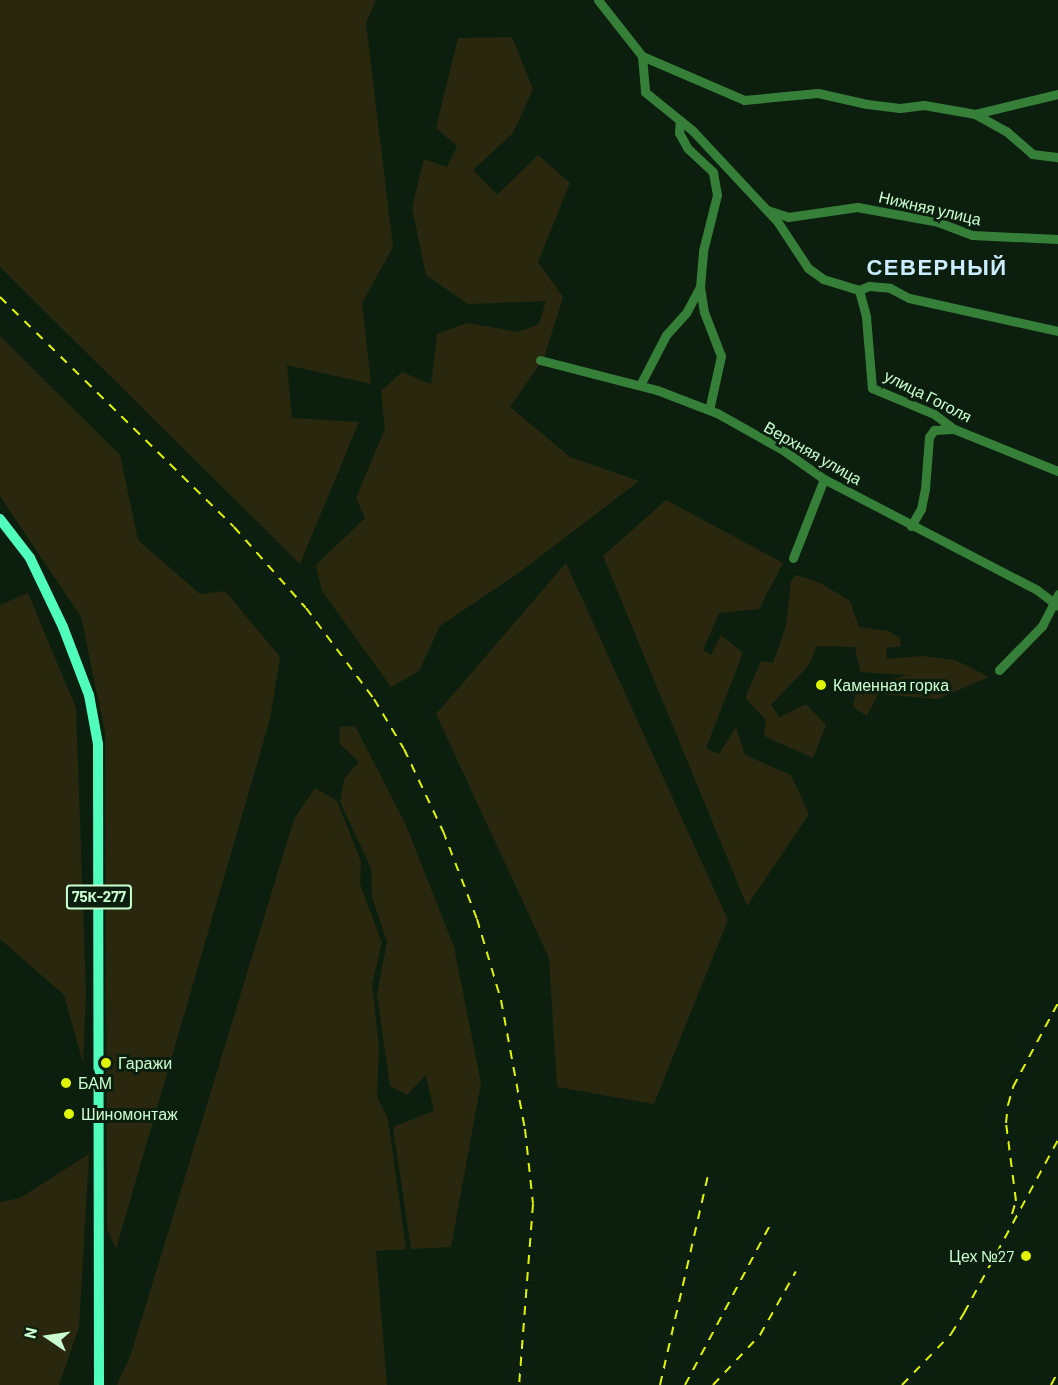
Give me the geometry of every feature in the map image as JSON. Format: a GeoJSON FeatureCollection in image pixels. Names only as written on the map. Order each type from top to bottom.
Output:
{"type":"FeatureCollection","features":[{"type":"Feature","properties":{"kind":"main road","name":"75К-277"},"geometry":{"type":"LineString","coordinates":[[0,519],[30,558],[63,627],[89,695],[98,744],[99,1385]]}},
{"type":"Feature","properties":{"kind":"street"},"geometry":{"type":"LineString","coordinates":[[598,0],[642,56],[744,100],[818,93],[867,104],[900,108],[924,105],[975,114],[1006,131],[1032,154],[1058,157]]}},
{"type":"Feature","properties":{"kind":"street"},"geometry":{"type":"LineString","coordinates":[[642,56],[645,92],[680,120],[762,208],[777,221],[808,268],[823,279],[859,290],[869,286],[890,288],[909,298],[1058,331]]}},
{"type":"Feature","properties":{"kind":"street"},"geometry":{"type":"LineString","coordinates":[[975,114],[1058,94]]}},
{"type":"Feature","properties":{"kind":"street"},"geometry":{"type":"LineString","coordinates":[[680,120],[679,133],[688,149],[713,172],[717,195],[703,251],[700,287],[704,312],[721,356],[709,410]]}},
{"type":"Feature","properties":{"kind":"street","name":"Нижняя улица"},"geometry":{"type":"LineString","coordinates":[[762,208],[788,217],[857,207],[938,222],[972,236],[1058,239]]}},
{"type":"Feature","properties":{"kind":"street"},"geometry":{"type":"LineString","coordinates":[[640,385],[666,335],[686,313],[700,287]]}},
{"type":"Feature","properties":{"kind":"street","name":"улица Гоголя"},"geometry":{"type":"LineString","coordinates":[[859,290],[866,317],[872,388],[934,414],[954,429],[1058,471]]}},
{"type":"Feature","properties":{"kind":"street","name":"Верхняя улица"},"geometry":{"type":"LineString","coordinates":[[540,360],[640,385],[709,410],[783,450],[824,479],[1057,601]]}},
{"type":"Feature","properties":{"kind":"street"},"geometry":{"type":"LineString","coordinates":[[911,526],[921,509],[929,437],[934,430],[954,429]]}},
{"type":"Feature","properties":{"kind":"street"},"geometry":{"type":"LineString","coordinates":[[793,558],[824,479]]}},
{"type":"Feature","properties":{"kind":"street"},"geometry":{"type":"LineString","coordinates":[[999,670],[1025,647],[1057,601]]}},
{"type":"Feature","properties":{"kind":"shaded area"},"geometry":{"type":"Polygon","coordinates":[[[0,0],[376,0],[366,23],[393,247],[362,303],[371,384],[287,365],[292,418],[359,422],[300,564],[0,267],[0,0]]]}},
{"type":"Feature","properties":{"kind":"shaded area"},"geometry":{"type":"Polygon","coordinates":[[[512,37],[533,89],[513,133],[473,170],[497,195],[538,155],[570,183],[538,262],[563,297],[544,358],[510,407],[570,457],[639,481],[520,572],[440,626],[419,671],[391,687],[322,591],[316,565],[365,518],[356,498],[385,429],[381,391],[402,372],[431,384],[437,334],[467,323],[518,332],[539,324],[546,301],[468,304],[426,275],[412,208],[424,159],[447,167],[457,146],[436,128],[458,38],[512,37]]]}},
{"type":"Feature","properties":{"kind":"shaded area"},"geometry":{"type":"Polygon","coordinates":[[[0,336],[120,455],[138,540],[200,594],[225,591],[280,657],[270,719],[116,1249],[107,1229],[105,732],[81,617],[0,496],[0,336]]]}},
{"type":"Feature","properties":{"kind":"shaded area"},"geometry":{"type":"Polygon","coordinates":[[[666,500],[783,563],[759,609],[719,613],[703,650],[711,655],[721,635],[743,653],[706,748],[719,754],[736,727],[745,755],[791,775],[809,814],[747,906],[603,556],[666,500]]]}},
{"type":"Feature","properties":{"kind":"shaded area"},"geometry":{"type":"Polygon","coordinates":[[[566,563],[728,920],[654,1104],[557,1087],[549,958],[436,714],[566,563]]]}},
{"type":"Feature","properties":{"kind":"shaded area"},"geometry":{"type":"Polygon","coordinates":[[[796,575],[820,583],[850,601],[859,627],[888,631],[900,638],[901,646],[886,648],[887,659],[922,656],[955,660],[989,677],[937,699],[878,694],[867,716],[853,707],[856,691],[907,675],[860,672],[855,647],[817,646],[809,665],[771,705],[780,717],[806,704],[826,725],[813,758],[764,736],[766,720],[745,698],[761,661],[773,663],[786,626],[791,581],[796,575]]]}},
{"type":"Feature","properties":{"kind":"shaded area"},"geometry":{"type":"Polygon","coordinates":[[[28,593],[76,708],[86,992],[83,1063],[64,995],[0,939],[0,605],[28,593]]]}},
{"type":"Feature","properties":{"kind":"shaded area"},"geometry":{"type":"Polygon","coordinates":[[[355,726],[405,823],[454,947],[481,1083],[451,1247],[411,1249],[393,1127],[434,1111],[426,1075],[407,1095],[390,1086],[377,994],[387,942],[372,897],[371,868],[340,802],[344,779],[359,762],[339,743],[340,727],[355,726]]]}},
{"type":"Feature","properties":{"kind":"shaded area"},"geometry":{"type":"Polygon","coordinates":[[[315,788],[337,801],[361,862],[360,884],[382,943],[372,984],[379,1047],[377,1097],[388,1119],[406,1249],[376,1251],[387,1385],[117,1385],[131,1354],[294,819],[315,788]]]}},
{"type":"Feature","properties":{"kind":"shaded area"},"geometry":{"type":"Polygon","coordinates":[[[89,1154],[79,1327],[59,1385],[0,1385],[0,1202],[20,1198],[89,1154]]]}},
{"type":"Feature","properties":{"kind":"railway"},"geometry":{"type":"LineString","coordinates":[[0,297],[234,527],[306,608],[374,699],[404,749],[443,831],[477,919],[501,1000],[525,1129],[533,1204],[519,1385]]}},
{"type":"Feature","properties":{"kind":"railway"},"geometry":{"type":"LineString","coordinates":[[1012,1214],[1016,1201],[1006,1123],[1008,1105],[1013,1087],[1058,1003]]}},
{"type":"Feature","properties":{"kind":"railway"},"geometry":{"type":"LineString","coordinates":[[902,1385],[951,1334],[1058,1140]]}},
{"type":"Feature","properties":{"kind":"railway"},"geometry":{"type":"LineString","coordinates":[[660,1385],[709,1171]]}},
{"type":"Feature","properties":{"kind":"railway"},"geometry":{"type":"LineString","coordinates":[[685,1385],[769,1227]]}},
{"type":"Feature","properties":{"kind":"railway"},"geometry":{"type":"LineString","coordinates":[[713,1385],[760,1335],[796,1271]]}},
{"type":"Feature","properties":{"kind":"railway"},"geometry":{"type":"LineString","coordinates":[[1051,1385],[1058,1372]]}},
{"type":"Feature","properties":{"kind":"place","name":"Каменная горка"},"geometry":{"type":"Point","coordinates":[821,685]}},
{"type":"Feature","properties":{"kind":"place","name":"Гаражи"},"geometry":{"type":"Point","coordinates":[106,1063]}},
{"type":"Feature","properties":{"kind":"place","name":"БАМ"},"geometry":{"type":"Point","coordinates":[66,1083]}},
{"type":"Feature","properties":{"kind":"place","name":"Шиномонтаж"},"geometry":{"type":"Point","coordinates":[69,1114]}},
{"type":"Feature","properties":{"kind":"place","name":"Цех №27"},"geometry":{"type":"Point","coordinates":[1026,1256]}},
{"type":"Feature","properties":{"kind":"district","name":"СЕВЕРНЫЙ"},"geometry":{"type":"Point","coordinates":[937,267]}}]}
